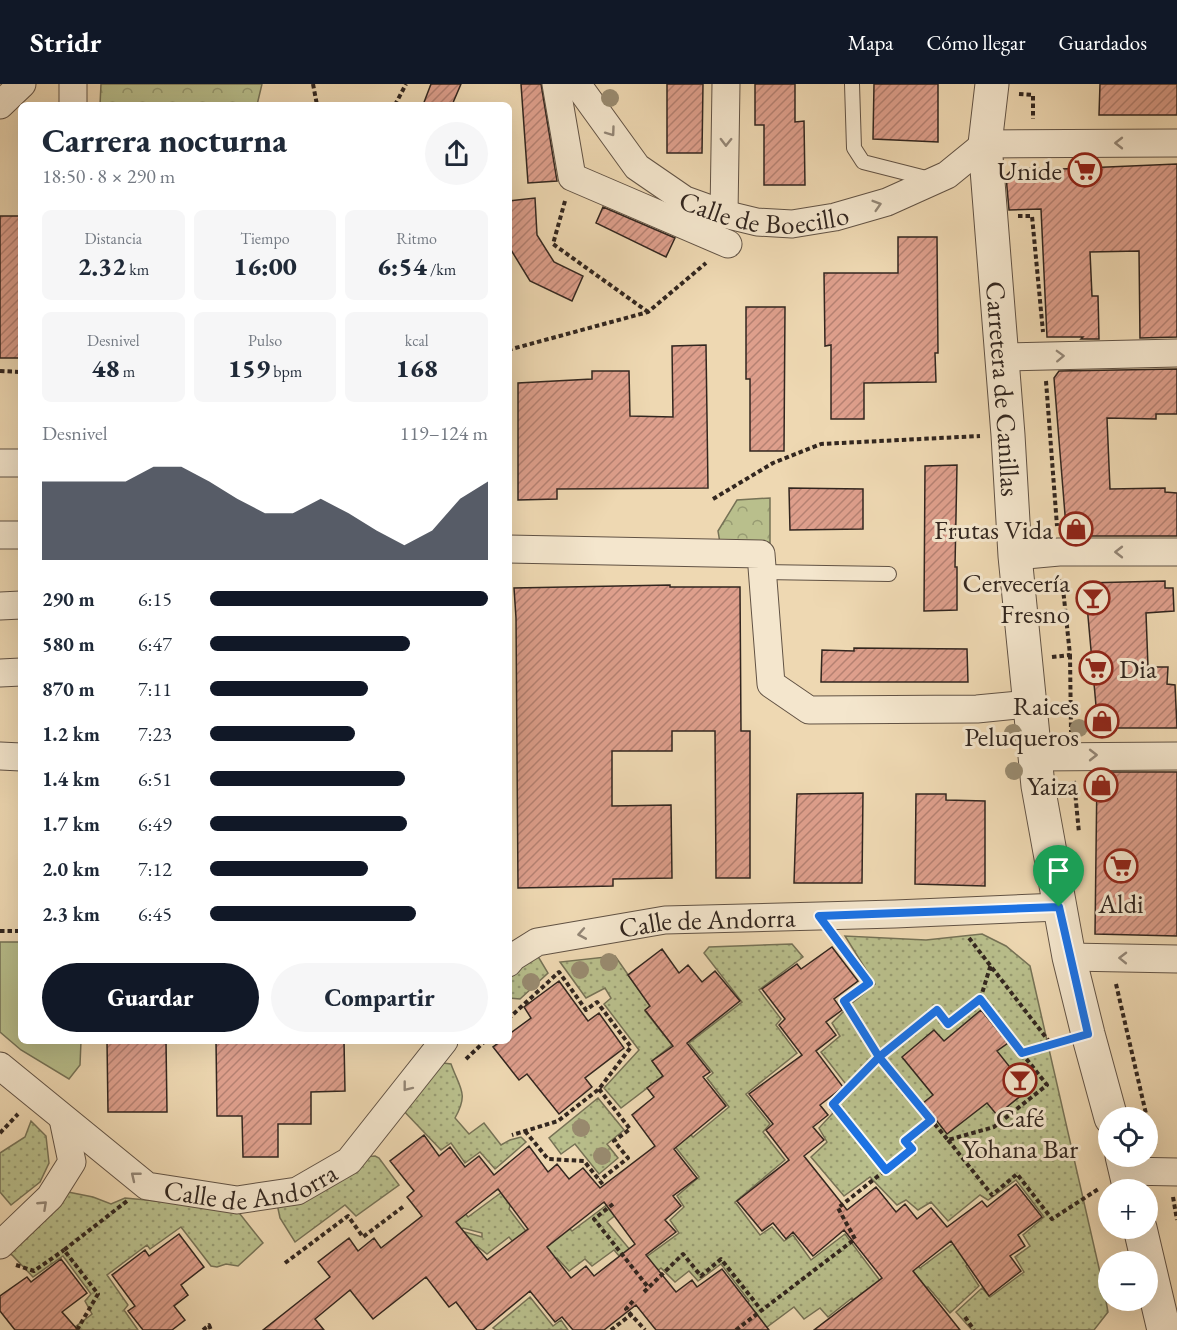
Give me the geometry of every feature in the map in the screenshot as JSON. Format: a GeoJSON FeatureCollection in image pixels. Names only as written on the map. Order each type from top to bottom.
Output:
{"type":"FeatureCollection","features":[{"type":"Feature","properties":{"kind":"street"},"geometry":{"type":"LineString","coordinates":[[0,105],[22,84]]}},
{"type":"Feature","properties":{"kind":"street"},"geometry":{"type":"LineString","coordinates":[[73,84],[73,102]]}},
{"type":"Feature","properties":{"kind":"street"},"geometry":{"type":"LineString","coordinates":[[556,84],[572,177]]}},
{"type":"Feature","properties":{"kind":"street","name":"Calle de Boecillo"},"geometry":{"type":"LineString","coordinates":[[577,84],[637,167],[685,200],[724,214],[757,222],[792,224],[824,219],[886,202],[947,174],[985,144]]}},
{"type":"Feature","properties":{"kind":"street"},"geometry":{"type":"LineString","coordinates":[[724,214],[726,84]]}},
{"type":"Feature","properties":{"kind":"street","name":"Carretera de Canillas"},"geometry":{"type":"LineString","coordinates":[[992,84],[985,144],[1008,435],[1015,556],[1035,757],[1069,957],[1108,1107]]}},
{"type":"Feature","properties":{"kind":"street"},"geometry":{"type":"LineString","coordinates":[[985,144],[1177,143]]}},
{"type":"Feature","properties":{"kind":"street","name":"Calle de Boecillo"},"geometry":{"type":"LineString","coordinates":[[572,177],[728,244]]}},
{"type":"Feature","properties":{"kind":"street"},"geometry":{"type":"LineString","coordinates":[[1001,357],[1177,353]]}},
{"type":"Feature","properties":{"kind":"street"},"geometry":{"type":"LineString","coordinates":[[0,463],[18,463]]}},
{"type":"Feature","properties":{"kind":"street"},"geometry":{"type":"LineString","coordinates":[[0,535],[18,535]]}},
{"type":"Feature","properties":{"kind":"street"},"geometry":{"type":"LineString","coordinates":[[512,549],[761,554],[771,684],[809,710],[977,709],[1029,704]]}},
{"type":"Feature","properties":{"kind":"street"},"geometry":{"type":"LineString","coordinates":[[1015,556],[1059,552],[1177,552]]}},
{"type":"Feature","properties":{"kind":"street"},"geometry":{"type":"LineString","coordinates":[[0,606],[18,605]]}},
{"type":"Feature","properties":{"kind":"street"},"geometry":{"type":"LineString","coordinates":[[0,673],[18,672]]}},
{"type":"Feature","properties":{"kind":"street"},"geometry":{"type":"LineString","coordinates":[[0,756],[18,757]]}},
{"type":"Feature","properties":{"kind":"street"},"geometry":{"type":"LineString","coordinates":[[1035,757],[1177,756]]}},
{"type":"Feature","properties":{"kind":"street","name":"Calle de Andorra"},"geometry":{"type":"LineString","coordinates":[[512,958],[537,942],[665,920],[1059,907]]}},
{"type":"Feature","properties":{"kind":"street"},"geometry":{"type":"LineString","coordinates":[[1069,957],[1177,959]]}},
{"type":"Feature","properties":{"kind":"street","name":"Calle de Andorra"},"geometry":{"type":"LineString","coordinates":[[0,1066],[147,1186],[237,1200],[297,1191],[349,1161],[442,1044]]}},
{"type":"Feature","properties":{"kind":"street"},"geometry":{"type":"LineString","coordinates":[[4,1253],[50,1197],[72,1162],[63,1119]]}},
{"type":"Feature","properties":{"kind":"street"},"geometry":{"type":"LineString","coordinates":[[1126,1172],[1177,1172]]}},
{"type":"Feature","properties":{"kind":"street"},"geometry":{"type":"LineString","coordinates":[[1143,1239],[1164,1330]]}},
{"type":"Feature","properties":{"kind":"lane"},"geometry":{"type":"LineString","coordinates":[[852,84],[854,148],[862,162],[934,180]]}},
{"type":"Feature","properties":{"kind":"lane"},"geometry":{"type":"LineString","coordinates":[[763,572],[889,574]]}},
{"type":"Feature","properties":{"kind":"path"},"geometry":{"type":"LineString","coordinates":[[313,84],[316,102]]}},
{"type":"Feature","properties":{"kind":"path"},"geometry":{"type":"LineString","coordinates":[[397,102],[406,84]]}},
{"type":"Feature","properties":{"kind":"path"},"geometry":{"type":"LineString","coordinates":[[572,177],[553,244],[648,312]]}},
{"type":"Feature","properties":{"kind":"path"},"geometry":{"type":"LineString","coordinates":[[512,349],[648,312],[728,244]]}},
{"type":"Feature","properties":{"kind":"path"},"geometry":{"type":"LineString","coordinates":[[0,371],[18,372]]}},
{"type":"Feature","properties":{"kind":"path"},"geometry":{"type":"LineString","coordinates":[[712,499],[774,463],[821,444],[1008,435]]}},
{"type":"Feature","properties":{"kind":"path"},"geometry":{"type":"LineString","coordinates":[[1070,655],[1071,755],[1079,838]]}},
{"type":"Feature","properties":{"kind":"path"},"geometry":{"type":"LineString","coordinates":[[819,916],[869,983],[844,1001],[879,1057],[992,1195],[1017,1174],[1052,1219],[1126,1172]]}},
{"type":"Feature","properties":{"kind":"path"},"geometry":{"type":"LineString","coordinates":[[0,931],[18,931]]}},
{"type":"Feature","properties":{"kind":"path"},"geometry":{"type":"LineString","coordinates":[[971,940],[1051,1044]]}},
{"type":"Feature","properties":{"kind":"path"},"geometry":{"type":"LineString","coordinates":[[1111,958],[1144,1107]]}},
{"type":"Feature","properties":{"kind":"path"},"geometry":{"type":"LineString","coordinates":[[886,1170],[833,1104],[879,1057],[937,1010],[948,1024],[980,999],[991,964]]}},
{"type":"Feature","properties":{"kind":"path"},"geometry":{"type":"LineString","coordinates":[[512,1015],[559,972],[586,1010],[597,1002],[631,1047],[599,1089],[558,1121],[512,1135]]}},
{"type":"Feature","properties":{"kind":"path"},"geometry":{"type":"LineString","coordinates":[[948,1140],[994,1127],[1047,1085],[980,999]]}},
{"type":"Feature","properties":{"kind":"path"},"geometry":{"type":"LineString","coordinates":[[1022,1053],[1088,1034]]}},
{"type":"Feature","properties":{"kind":"path"},"geometry":{"type":"LineString","coordinates":[[459,1065],[482,1044]]}},
{"type":"Feature","properties":{"kind":"path"},"geometry":{"type":"LineString","coordinates":[[599,1089],[630,1129],[614,1142],[628,1158],[600,1180]]}},
{"type":"Feature","properties":{"kind":"path"},"geometry":{"type":"LineString","coordinates":[[736,1330],[855,1239],[838,1208],[912,1149],[905,1141],[931,1120]]}},
{"type":"Feature","properties":{"kind":"path"},"geometry":{"type":"LineString","coordinates":[[525,1131],[548,1159],[584,1161],[604,1186]]}},
{"type":"Feature","properties":{"kind":"path"},"geometry":{"type":"LineString","coordinates":[[4,1253],[34,1271],[147,1186]]}},
{"type":"Feature","properties":{"kind":"path"},"geometry":{"type":"LineString","coordinates":[[1173,1203],[1177,1220]]}},
{"type":"Feature","properties":{"kind":"path"},"geometry":{"type":"LineString","coordinates":[[614,1204],[594,1219],[648,1287]]}},
{"type":"Feature","properties":{"kind":"path"},"geometry":{"type":"LineString","coordinates":[[285,1263],[348,1216],[363,1237],[404,1206]]}},
{"type":"Feature","properties":{"kind":"path"},"geometry":{"type":"LineString","coordinates":[[64,1250],[98,1294],[77,1330]]}},
{"type":"Feature","properties":{"kind":"path"},"geometry":{"type":"LineString","coordinates":[[645,1292],[683,1254],[701,1276],[720,1259],[762,1311]]}},
{"type":"Feature","properties":{"kind":"path"},"geometry":{"type":"LineString","coordinates":[[633,1301],[626,1309],[645,1330]]}},
{"type":"Feature","properties":{"kind":"path"},"geometry":{"type":"LineString","coordinates":[[611,1330],[632,1314]]}},
{"type":"Feature","properties":{"kind":"path"},"geometry":{"type":"LineString","coordinates":[[965,1317],[974,1330]]}},
{"type":"Feature","properties":{"kind":"path"},"geometry":{"type":"LineString","coordinates":[[203,1330],[209,1325],[211,1330]]}},
{"type":"Feature","properties":{"kind":"green space"},"geometry":{"type":"Polygon","coordinates":[[[101,84],[262,84],[258,102],[100,102],[101,84]]]}},
{"type":"Feature","properties":{"kind":"green space"},"geometry":{"type":"Polygon","coordinates":[[[770,498],[770,543],[720,543],[718,531],[737,500],[770,498]]]}},
{"type":"Feature","properties":{"kind":"green space"},"geometry":{"type":"Polygon","coordinates":[[[982,934],[1006,946],[1030,966],[1098,1264],[1098,1311],[1108,1312],[1094,1330],[972,1330],[956,1312],[982,1288],[990,1297],[1024,1272],[1015,1257],[1030,1246],[1023,1235],[1044,1217],[1016,1180],[988,1200],[980,1195],[948,1221],[931,1202],[918,1210],[906,1200],[897,1205],[870,1177],[844,1196],[811,1157],[827,1142],[819,1128],[833,1113],[830,1109],[852,1092],[821,1052],[840,1036],[832,1023],[875,984],[845,936],[926,940],[982,934]]]}},
{"type":"Feature","properties":{"kind":"green space"},"geometry":{"type":"Polygon","coordinates":[[[0,942],[18,942],[18,1044],[81,1044],[80,1065],[69,1079],[21,1050],[0,1032],[0,942]]]}},
{"type":"Feature","properties":{"kind":"green space"},"geometry":{"type":"Polygon","coordinates":[[[792,944],[803,957],[759,990],[781,1019],[776,1025],[797,1053],[746,1094],[770,1124],[763,1132],[785,1160],[735,1202],[760,1235],[772,1227],[784,1241],[793,1235],[811,1260],[845,1234],[884,1286],[915,1263],[920,1268],[955,1242],[971,1259],[966,1266],[979,1286],[950,1313],[928,1287],[889,1317],[878,1330],[852,1298],[828,1317],[820,1308],[804,1319],[794,1307],[763,1330],[722,1325],[749,1301],[721,1264],[698,1281],[689,1271],[675,1282],[661,1268],[642,1284],[631,1268],[679,1233],[670,1220],[684,1207],[677,1196],[699,1177],[673,1144],[688,1132],[693,1137],[729,1107],[707,1078],[713,1073],[689,1043],[742,1002],[704,953],[709,947],[792,944]]]}},
{"type":"Feature","properties":{"kind":"green space"},"geometry":{"type":"Polygon","coordinates":[[[536,953],[548,973],[520,999],[512,998],[512,968],[536,953]]]}},
{"type":"Feature","properties":{"kind":"green space"},"geometry":{"type":"Polygon","coordinates":[[[615,956],[650,1006],[645,1011],[672,1045],[652,1061],[663,1076],[621,1108],[604,1088],[639,1050],[604,1004],[611,998],[605,988],[586,998],[560,962],[615,956]]]}},
{"type":"Feature","properties":{"kind":"green space"},"geometry":{"type":"Polygon","coordinates":[[[443,1063],[451,1064],[460,1085],[462,1103],[455,1118],[469,1134],[484,1123],[501,1145],[521,1137],[526,1142],[495,1169],[480,1152],[465,1163],[451,1143],[441,1150],[400,1107],[443,1063]]]}},
{"type":"Feature","properties":{"kind":"green space"},"geometry":{"type":"Polygon","coordinates":[[[598,1098],[624,1130],[607,1144],[618,1158],[599,1174],[575,1144],[561,1154],[549,1138],[598,1098]]]}},
{"type":"Feature","properties":{"kind":"green space"},"geometry":{"type":"Polygon","coordinates":[[[31,1121],[46,1136],[49,1163],[40,1182],[11,1205],[0,1192],[0,1153],[25,1137],[31,1121]]]}},
{"type":"Feature","properties":{"kind":"green space"},"geometry":{"type":"Polygon","coordinates":[[[364,1157],[379,1158],[399,1185],[356,1216],[345,1205],[295,1242],[280,1218],[277,1204],[364,1157]]]}},
{"type":"Feature","properties":{"kind":"green space"},"geometry":{"type":"Polygon","coordinates":[[[68,1192],[93,1197],[111,1204],[125,1198],[232,1208],[240,1214],[263,1243],[238,1266],[226,1264],[211,1266],[181,1227],[150,1249],[147,1245],[107,1275],[128,1305],[124,1310],[138,1330],[71,1330],[92,1314],[85,1301],[91,1294],[63,1256],[33,1277],[12,1255],[5,1252],[68,1192]]]}},
{"type":"Feature","properties":{"kind":"green space"},"geometry":{"type":"Polygon","coordinates":[[[502,1192],[511,1203],[509,1209],[538,1247],[567,1226],[572,1231],[608,1204],[617,1214],[607,1222],[636,1257],[626,1264],[614,1250],[592,1266],[585,1259],[569,1271],[557,1258],[539,1273],[509,1237],[487,1254],[478,1247],[462,1257],[461,1234],[465,1232],[482,1237],[482,1233],[463,1228],[447,1242],[439,1231],[464,1212],[468,1217],[502,1192]]]}},
{"type":"Feature","properties":{"kind":"green space"},"geometry":{"type":"Polygon","coordinates":[[[530,1297],[553,1326],[561,1320],[568,1330],[496,1330],[493,1328],[530,1297]]]}},
{"type":"Feature","properties":{"kind":"building"},"geometry":{"type":"Polygon","coordinates":[[[431,84],[461,84],[453,102],[424,102],[431,84]]]}},
{"type":"Feature","properties":{"kind":"building"},"geometry":{"type":"Polygon","coordinates":[[[521,84],[541,84],[557,181],[528,183],[521,84]]]}},
{"type":"Feature","properties":{"kind":"building"},"geometry":{"type":"Polygon","coordinates":[[[667,84],[703,84],[702,153],[667,153],[667,84]]]}},
{"type":"Feature","properties":{"kind":"building"},"geometry":{"type":"Polygon","coordinates":[[[755,84],[795,84],[795,122],[804,121],[805,185],[764,185],[764,125],[755,125],[755,84]]]}},
{"type":"Feature","properties":{"kind":"building"},"geometry":{"type":"Polygon","coordinates":[[[874,84],[938,84],[938,142],[873,139],[874,84]]]}},
{"type":"Feature","properties":{"kind":"building"},"geometry":{"type":"Polygon","coordinates":[[[1100,84],[1177,84],[1177,115],[1099,115],[1100,84]]]}},
{"type":"Feature","properties":{"kind":"building"},"geometry":{"type":"Polygon","coordinates":[[[1177,164],[1177,337],[1140,338],[1139,251],[1090,252],[1092,296],[1098,296],[1099,339],[1047,337],[1041,209],[1009,210],[1006,176],[1014,168],[1061,169],[1177,164]]]}},
{"type":"Feature","properties":{"kind":"building"},"geometry":{"type":"Polygon","coordinates":[[[535,198],[537,235],[554,262],[583,276],[572,301],[530,281],[512,252],[512,201],[535,198]]]}},
{"type":"Feature","properties":{"kind":"building"},"geometry":{"type":"Polygon","coordinates":[[[603,207],[675,238],[666,257],[596,223],[603,207]]]}},
{"type":"Feature","properties":{"kind":"building"},"geometry":{"type":"Polygon","coordinates":[[[0,216],[18,216],[18,358],[0,358],[0,216]]]}},
{"type":"Feature","properties":{"kind":"building"},"geometry":{"type":"Polygon","coordinates":[[[898,237],[937,237],[936,382],[864,383],[864,419],[831,419],[831,345],[825,346],[824,273],[898,273],[898,237]]]}},
{"type":"Feature","properties":{"kind":"building"},"geometry":{"type":"Polygon","coordinates":[[[746,307],[785,307],[784,451],[750,451],[750,379],[746,379],[746,307]]]}},
{"type":"Feature","properties":{"kind":"building"},"geometry":{"type":"Polygon","coordinates":[[[706,345],[708,488],[557,489],[557,499],[518,500],[518,383],[592,379],[592,371],[629,371],[630,416],[673,417],[672,346],[706,345]]]}},
{"type":"Feature","properties":{"kind":"building"},"geometry":{"type":"Polygon","coordinates":[[[1177,369],[1177,414],[1156,414],[1156,419],[1107,418],[1110,489],[1165,488],[1165,492],[1177,493],[1177,536],[1076,536],[1066,527],[1054,378],[1059,371],[1177,369]]]}},
{"type":"Feature","properties":{"kind":"building"},"geometry":{"type":"Polygon","coordinates":[[[957,465],[955,567],[957,567],[957,610],[924,611],[925,466],[957,465]]]}},
{"type":"Feature","properties":{"kind":"building"},"geometry":{"type":"Polygon","coordinates":[[[789,488],[863,489],[863,529],[790,530],[789,488]]]}},
{"type":"Feature","properties":{"kind":"building"},"geometry":{"type":"Polygon","coordinates":[[[1165,581],[1165,588],[1173,588],[1174,611],[1146,613],[1148,667],[1168,667],[1167,684],[1175,685],[1177,728],[1098,728],[1085,583],[1165,581]]]}},
{"type":"Feature","properties":{"kind":"building"},"geometry":{"type":"Polygon","coordinates":[[[670,585],[670,587],[740,587],[741,731],[750,731],[750,878],[716,878],[715,731],[672,731],[672,751],[612,751],[612,806],[671,805],[672,878],[613,879],[613,886],[518,888],[514,588],[670,585]]]}},
{"type":"Feature","properties":{"kind":"building"},"geometry":{"type":"Polygon","coordinates":[[[854,648],[967,649],[968,682],[821,682],[822,650],[854,651],[854,648]]]}},
{"type":"Feature","properties":{"kind":"building"},"geometry":{"type":"Polygon","coordinates":[[[1097,772],[1177,772],[1177,936],[1095,934],[1097,772]]]}},
{"type":"Feature","properties":{"kind":"building"},"geometry":{"type":"Polygon","coordinates":[[[863,793],[862,883],[794,883],[797,794],[863,793]]]}},
{"type":"Feature","properties":{"kind":"building"},"geometry":{"type":"Polygon","coordinates":[[[916,794],[946,794],[946,800],[985,801],[985,886],[915,884],[916,794]]]}},
{"type":"Feature","properties":{"kind":"building"},"geometry":{"type":"Polygon","coordinates":[[[832,947],[858,981],[834,999],[842,1010],[826,1022],[836,1035],[816,1051],[843,1087],[820,1105],[828,1115],[813,1127],[824,1140],[804,1156],[847,1210],[876,1187],[896,1212],[905,1204],[917,1219],[931,1208],[947,1227],[982,1201],[987,1207],[1016,1184],[1042,1217],[1018,1235],[1025,1246],[1010,1256],[1021,1271],[989,1296],[951,1241],[913,1271],[960,1330],[814,1330],[882,1278],[844,1230],[813,1256],[793,1232],[786,1239],[773,1223],[762,1231],[737,1201],[789,1160],[766,1130],[773,1124],[749,1094],[802,1055],[779,1025],[785,1019],[762,989],[797,964],[801,969],[832,947]]]}},
{"type":"Feature","properties":{"kind":"building"},"geometry":{"type":"Polygon","coordinates":[[[662,949],[679,973],[688,965],[702,982],[715,971],[740,1001],[687,1043],[710,1072],[703,1077],[726,1106],[674,1149],[697,1178],[673,1196],[681,1206],[665,1220],[676,1232],[646,1255],[676,1292],[692,1280],[697,1287],[722,1269],[769,1330],[656,1330],[636,1305],[604,1330],[573,1330],[562,1317],[555,1322],[530,1291],[483,1330],[477,1330],[456,1302],[449,1307],[426,1277],[373,1319],[350,1290],[315,1319],[324,1330],[263,1330],[330,1277],[318,1262],[349,1238],[358,1251],[374,1238],[381,1248],[422,1216],[407,1197],[414,1191],[390,1161],[424,1135],[439,1156],[450,1147],[465,1167],[479,1156],[494,1175],[529,1146],[548,1172],[557,1164],[569,1179],[583,1168],[600,1188],[655,1146],[632,1115],[654,1097],[647,1088],[663,1076],[652,1061],[673,1046],[645,1010],[650,1006],[628,975],[662,949]],[[498,1189],[456,1222],[487,1260],[528,1229],[498,1189]],[[604,1202],[547,1247],[571,1278],[586,1266],[594,1276],[635,1244],[604,1202]]]}},
{"type":"Feature","properties":{"kind":"building"},"geometry":{"type":"Polygon","coordinates":[[[559,981],[588,1021],[599,1013],[624,1048],[585,1078],[592,1087],[559,1114],[527,1074],[519,1080],[493,1047],[497,1044],[512,1044],[512,1032],[531,1018],[524,1007],[559,981]]]}},
{"type":"Feature","properties":{"kind":"building"},"geometry":{"type":"Polygon","coordinates":[[[981,1010],[1008,1043],[997,1051],[1028,1090],[997,1115],[987,1103],[947,1134],[923,1103],[933,1095],[902,1057],[934,1030],[944,1041],[981,1010]]]}},
{"type":"Feature","properties":{"kind":"building"},"geometry":{"type":"Polygon","coordinates":[[[107,1044],[166,1044],[167,1112],[108,1112],[107,1044]]]}},
{"type":"Feature","properties":{"kind":"building"},"geometry":{"type":"Polygon","coordinates":[[[216,1044],[344,1044],[345,1091],[311,1092],[311,1124],[278,1124],[278,1157],[243,1157],[242,1116],[217,1116],[216,1044]]]}},
{"type":"Feature","properties":{"kind":"building"},"geometry":{"type":"Polygon","coordinates":[[[179,1234],[204,1267],[181,1285],[188,1295],[174,1306],[185,1320],[172,1330],[143,1330],[128,1311],[135,1306],[112,1275],[145,1250],[149,1256],[179,1234]]]}},
{"type":"Feature","properties":{"kind":"building"},"geometry":{"type":"Polygon","coordinates":[[[61,1259],[87,1293],[62,1312],[78,1330],[15,1330],[0,1311],[0,1296],[27,1277],[31,1282],[61,1259]]]}},
{"type":"Feature","properties":{"kind":"place","name":"Unide"},"geometry":{"type":"Point","coordinates":[1085,170]}},
{"type":"Feature","properties":{"kind":"place","name":"Frutas Vida"},"geometry":{"type":"Point","coordinates":[1076,529]}},
{"type":"Feature","properties":{"kind":"place","name":"Cervecería Fresno"},"geometry":{"type":"Point","coordinates":[1093,598]}},
{"type":"Feature","properties":{"kind":"place","name":"Dia"},"geometry":{"type":"Point","coordinates":[1096,668]}},
{"type":"Feature","properties":{"kind":"place","name":"Raices Peluqueros"},"geometry":{"type":"Point","coordinates":[1102,721]}},
{"type":"Feature","properties":{"kind":"place","name":"Yaiza"},"geometry":{"type":"Point","coordinates":[1101,785]}},
{"type":"Feature","properties":{"kind":"place","name":"Aldi"},"geometry":{"type":"Point","coordinates":[1121,866]}},
{"type":"Feature","properties":{"kind":"place","name":"Café Yohana Bar"},"geometry":{"type":"Point","coordinates":[1020,1080]}},
{"type":"Feature","properties":{"kind":"route"},"geometry":{"type":"LineString","coordinates":[[1059,907],[819,916],[869,983],[844,1001],[879,1057],[931,1120],[905,1141],[912,1149],[886,1170],[833,1104],[879,1057],[937,1010],[948,1024],[980,999],[1022,1053],[1088,1034],[1059,907]]}}]}
